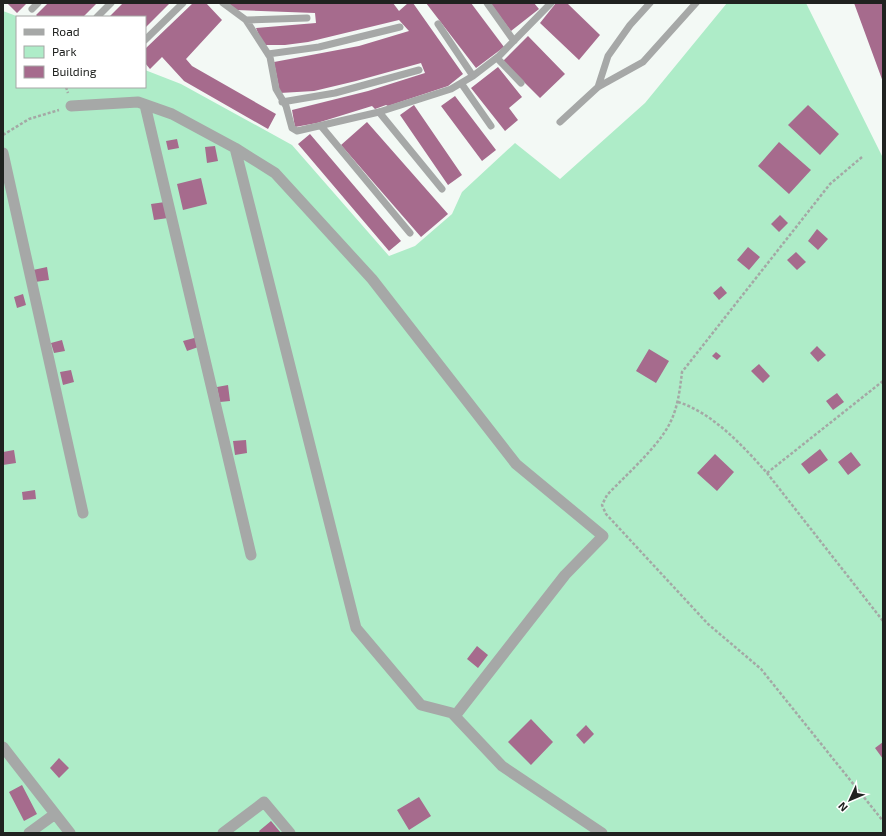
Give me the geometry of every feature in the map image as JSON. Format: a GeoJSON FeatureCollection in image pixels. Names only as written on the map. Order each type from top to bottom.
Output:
{"type":"FeatureCollection","features":[{"type":"Feature","properties":{"kind":"street"},"geometry":{"type":"LineString","coordinates":[[71,106],[138,102],[172,114],[235,148],[276,173],[372,278],[516,464],[603,536],[565,575],[455,716]]}},
{"type":"Feature","properties":{"kind":"street"},"geometry":{"type":"LineString","coordinates":[[145,105],[251,555]]}},
{"type":"Feature","properties":{"kind":"street"},"geometry":{"type":"LineString","coordinates":[[235,148],[356,628],[421,705],[452,713],[502,766],[602,833]]}},
{"type":"Feature","properties":{"kind":"street"},"geometry":{"type":"LineString","coordinates":[[3,153],[83,513]]}},
{"type":"Feature","properties":{"kind":"street"},"geometry":{"type":"LineString","coordinates":[[3,747],[70,833]]}},
{"type":"Feature","properties":{"kind":"street"},"geometry":{"type":"LineString","coordinates":[[223,833],[264,802],[290,833]]}},
{"type":"Feature","properties":{"kind":"street"},"geometry":{"type":"LineString","coordinates":[[29,833],[55,814]]}},
{"type":"Feature","properties":{"kind":"lane"},"geometry":{"type":"LineString","coordinates":[[32,9],[38,3]]}},
{"type":"Feature","properties":{"kind":"lane"},"geometry":{"type":"LineString","coordinates":[[98,16],[111,3]]}},
{"type":"Feature","properties":{"kind":"lane"},"geometry":{"type":"LineString","coordinates":[[146,39],[183,3]]}},
{"type":"Feature","properties":{"kind":"lane"},"geometry":{"type":"LineString","coordinates":[[223,3],[246,20],[268,54],[276,89],[292,128],[297,131],[379,112],[451,89],[474,76],[497,58],[550,4]]}},
{"type":"Feature","properties":{"kind":"lane"},"geometry":{"type":"LineString","coordinates":[[487,3],[514,41]]}},
{"type":"Feature","properties":{"kind":"lane"},"geometry":{"type":"LineString","coordinates":[[598,87],[608,56],[630,25],[650,3]]}},
{"type":"Feature","properties":{"kind":"lane"},"geometry":{"type":"LineString","coordinates":[[560,122],[598,87],[642,62],[696,3]]}},
{"type":"Feature","properties":{"kind":"lane"},"geometry":{"type":"LineString","coordinates":[[246,20],[307,18]]}},
{"type":"Feature","properties":{"kind":"lane"},"geometry":{"type":"LineString","coordinates":[[438,24],[474,76]]}},
{"type":"Feature","properties":{"kind":"lane"},"geometry":{"type":"LineString","coordinates":[[268,54],[319,47],[400,27]]}},
{"type":"Feature","properties":{"kind":"lane"},"geometry":{"type":"LineString","coordinates":[[497,58],[521,83]]}},
{"type":"Feature","properties":{"kind":"lane"},"geometry":{"type":"LineString","coordinates":[[282,102],[335,93],[419,70]]}},
{"type":"Feature","properties":{"kind":"lane"},"geometry":{"type":"LineString","coordinates":[[461,83],[491,126]]}},
{"type":"Feature","properties":{"kind":"lane"},"geometry":{"type":"LineString","coordinates":[[379,112],[442,189]]}},
{"type":"Feature","properties":{"kind":"lane"},"geometry":{"type":"LineString","coordinates":[[321,126],[410,234]]}},
{"type":"Feature","properties":{"kind":"path"},"geometry":{"type":"LineString","coordinates":[[3,135],[29,119],[71,106]]}},
{"type":"Feature","properties":{"kind":"path"},"geometry":{"type":"LineString","coordinates":[[862,156],[830,184],[682,372],[678,402],[671,422],[664,434],[607,496],[602,505],[606,514],[708,624],[761,669],[883,821]]}},
{"type":"Feature","properties":{"kind":"path"},"geometry":{"type":"LineString","coordinates":[[768,473],[883,381]]}},
{"type":"Feature","properties":{"kind":"path"},"geometry":{"type":"LineString","coordinates":[[678,402],[687,404],[711,419],[752,455],[768,473],[883,621]]}},
{"type":"Feature","properties":{"kind":"green space"},"geometry":{"type":"Polygon","coordinates":[[[727,3],[806,3],[883,158],[883,833],[3,833],[3,11],[16,16],[16,88],[146,88],[146,70],[181,84],[292,145],[389,256],[415,246],[452,214],[462,192],[515,143],[560,179],[645,103],[727,3]]]}},
{"type":"Feature","properties":{"kind":"building"},"geometry":{"type":"Polygon","coordinates":[[[7,3],[27,3],[17,13],[7,3]]]}},
{"type":"Feature","properties":{"kind":"building"},"geometry":{"type":"Polygon","coordinates":[[[48,3],[97,3],[84,16],[36,15],[48,3]]]}},
{"type":"Feature","properties":{"kind":"building"},"geometry":{"type":"Polygon","coordinates":[[[123,3],[170,3],[146,27],[146,16],[110,16],[123,3]]]}},
{"type":"Feature","properties":{"kind":"building"},"geometry":{"type":"Polygon","coordinates":[[[193,3],[206,3],[222,20],[186,59],[192,66],[276,114],[268,129],[184,81],[162,57],[150,69],[146,64],[146,48],[193,3]]]}},
{"type":"Feature","properties":{"kind":"building"},"geometry":{"type":"Polygon","coordinates":[[[223,3],[393,3],[399,11],[408,3],[413,3],[463,74],[448,86],[388,106],[386,105],[375,109],[372,106],[317,123],[295,127],[292,110],[368,91],[425,73],[421,63],[314,91],[280,93],[274,62],[359,46],[409,31],[399,20],[308,42],[285,45],[263,45],[256,28],[316,23],[315,13],[237,10],[223,3]]]}},
{"type":"Feature","properties":{"kind":"building"},"geometry":{"type":"Polygon","coordinates":[[[426,3],[471,3],[504,47],[476,68],[426,3]]]}},
{"type":"Feature","properties":{"kind":"building"},"geometry":{"type":"Polygon","coordinates":[[[490,3],[534,3],[539,9],[511,31],[490,3]]]}},
{"type":"Feature","properties":{"kind":"building"},"geometry":{"type":"Polygon","coordinates":[[[556,3],[567,3],[600,35],[579,60],[540,23],[556,3]]]}},
{"type":"Feature","properties":{"kind":"building"},"geometry":{"type":"Polygon","coordinates":[[[854,3],[883,3],[883,82],[854,3]]]}},
{"type":"Feature","properties":{"kind":"building"},"geometry":{"type":"Polygon","coordinates":[[[528,36],[565,74],[540,98],[503,61],[528,36]]]}},
{"type":"Feature","properties":{"kind":"building"},"geometry":{"type":"Polygon","coordinates":[[[498,67],[522,97],[509,108],[518,120],[505,131],[471,88],[498,67]]]}},
{"type":"Feature","properties":{"kind":"building"},"geometry":{"type":"Polygon","coordinates":[[[455,96],[496,150],[482,161],[441,106],[455,96]]]}},
{"type":"Feature","properties":{"kind":"building"},"geometry":{"type":"Polygon","coordinates":[[[414,105],[462,175],[448,185],[400,115],[414,105]]]}},
{"type":"Feature","properties":{"kind":"building"},"geometry":{"type":"Polygon","coordinates":[[[808,105],[839,134],[820,155],[788,125],[808,105]]]}},
{"type":"Feature","properties":{"kind":"building"},"geometry":{"type":"Polygon","coordinates":[[[367,122],[448,214],[421,237],[341,145],[367,122]]]}},
{"type":"Feature","properties":{"kind":"building"},"geometry":{"type":"Polygon","coordinates":[[[310,134],[401,241],[389,251],[298,144],[310,134]]]}},
{"type":"Feature","properties":{"kind":"building"},"geometry":{"type":"Polygon","coordinates":[[[177,139],[179,148],[168,150],[166,141],[177,139]]]}},
{"type":"Feature","properties":{"kind":"building"},"geometry":{"type":"Polygon","coordinates":[[[779,142],[811,170],[789,194],[758,166],[779,142]]]}},
{"type":"Feature","properties":{"kind":"building"},"geometry":{"type":"Polygon","coordinates":[[[215,146],[218,161],[207,163],[205,147],[215,146]]]}},
{"type":"Feature","properties":{"kind":"building"},"geometry":{"type":"Polygon","coordinates":[[[201,178],[207,204],[183,210],[177,184],[201,178]]]}},
{"type":"Feature","properties":{"kind":"building"},"geometry":{"type":"Polygon","coordinates":[[[165,202],[168,218],[154,220],[151,204],[165,202]]]}},
{"type":"Feature","properties":{"kind":"building"},"geometry":{"type":"Polygon","coordinates":[[[780,215],[788,223],[779,232],[771,224],[780,215]]]}},
{"type":"Feature","properties":{"kind":"building"},"geometry":{"type":"Polygon","coordinates":[[[817,229],[828,239],[818,250],[808,241],[817,229]]]}},
{"type":"Feature","properties":{"kind":"building"},"geometry":{"type":"Polygon","coordinates":[[[748,247],[760,257],[749,270],[737,260],[748,247]]]}},
{"type":"Feature","properties":{"kind":"building"},"geometry":{"type":"Polygon","coordinates":[[[796,252],[806,262],[797,270],[787,260],[796,252]]]}},
{"type":"Feature","properties":{"kind":"building"},"geometry":{"type":"Polygon","coordinates":[[[47,267],[49,280],[35,282],[33,270],[47,267]]]}},
{"type":"Feature","properties":{"kind":"building"},"geometry":{"type":"Polygon","coordinates":[[[721,286],[727,293],[719,300],[713,293],[721,286]]]}},
{"type":"Feature","properties":{"kind":"building"},"geometry":{"type":"Polygon","coordinates":[[[23,294],[26,305],[17,308],[14,297],[23,294]]]}},
{"type":"Feature","properties":{"kind":"building"},"geometry":{"type":"Polygon","coordinates":[[[198,337],[201,346],[187,351],[183,341],[198,337]]]}},
{"type":"Feature","properties":{"kind":"building"},"geometry":{"type":"Polygon","coordinates":[[[62,340],[65,351],[54,353],[51,343],[62,340]]]}},
{"type":"Feature","properties":{"kind":"building"},"geometry":{"type":"Polygon","coordinates":[[[817,346],[826,355],[818,362],[810,353],[817,346]]]}},
{"type":"Feature","properties":{"kind":"building"},"geometry":{"type":"Polygon","coordinates":[[[649,349],[669,361],[656,383],[636,371],[649,349]]]}},
{"type":"Feature","properties":{"kind":"building"},"geometry":{"type":"Polygon","coordinates":[[[716,352],[721,356],[717,360],[712,356],[716,352]]]}},
{"type":"Feature","properties":{"kind":"building"},"geometry":{"type":"Polygon","coordinates":[[[759,364],[770,376],[763,383],[751,371],[759,364]]]}},
{"type":"Feature","properties":{"kind":"building"},"geometry":{"type":"Polygon","coordinates":[[[71,370],[74,382],[63,385],[60,372],[71,370]]]}},
{"type":"Feature","properties":{"kind":"building"},"geometry":{"type":"Polygon","coordinates":[[[228,385],[230,401],[220,402],[217,387],[228,385]]]}},
{"type":"Feature","properties":{"kind":"building"},"geometry":{"type":"Polygon","coordinates":[[[837,393],[844,402],[833,410],[826,401],[837,393]]]}},
{"type":"Feature","properties":{"kind":"building"},"geometry":{"type":"Polygon","coordinates":[[[246,440],[247,453],[235,455],[233,441],[246,440]]]}},
{"type":"Feature","properties":{"kind":"building"},"geometry":{"type":"Polygon","coordinates":[[[820,449],[828,460],[809,474],[801,464],[820,449]]]}},
{"type":"Feature","properties":{"kind":"building"},"geometry":{"type":"Polygon","coordinates":[[[14,450],[16,463],[3,465],[3,452],[14,450]]]}},
{"type":"Feature","properties":{"kind":"building"},"geometry":{"type":"Polygon","coordinates":[[[851,452],[861,465],[848,475],[838,462],[851,452]]]}},
{"type":"Feature","properties":{"kind":"building"},"geometry":{"type":"Polygon","coordinates":[[[715,454],[734,472],[717,491],[697,473],[715,454]]]}},
{"type":"Feature","properties":{"kind":"building"},"geometry":{"type":"Polygon","coordinates":[[[35,490],[36,499],[23,500],[22,492],[35,490]]]}},
{"type":"Feature","properties":{"kind":"building"},"geometry":{"type":"Polygon","coordinates":[[[477,646],[488,655],[478,668],[467,659],[477,646]]]}},
{"type":"Feature","properties":{"kind":"building"},"geometry":{"type":"Polygon","coordinates":[[[531,719],[553,742],[531,765],[508,742],[531,719]]]}},
{"type":"Feature","properties":{"kind":"building"},"geometry":{"type":"Polygon","coordinates":[[[586,725],[594,734],[584,744],[576,735],[586,725]]]}},
{"type":"Feature","properties":{"kind":"building"},"geometry":{"type":"Polygon","coordinates":[[[883,742],[883,759],[875,748],[883,742]]]}},
{"type":"Feature","properties":{"kind":"building"},"geometry":{"type":"Polygon","coordinates":[[[59,758],[69,768],[59,778],[50,768],[59,758]]]}},
{"type":"Feature","properties":{"kind":"building"},"geometry":{"type":"Polygon","coordinates":[[[22,785],[37,814],[24,821],[9,792],[22,785]]]}},
{"type":"Feature","properties":{"kind":"building"},"geometry":{"type":"Polygon","coordinates":[[[419,797],[431,816],[409,830],[397,810],[419,797]]]}},
{"type":"Feature","properties":{"kind":"building"},"geometry":{"type":"Polygon","coordinates":[[[271,821],[281,833],[260,833],[259,831],[271,821]]]}}]}
